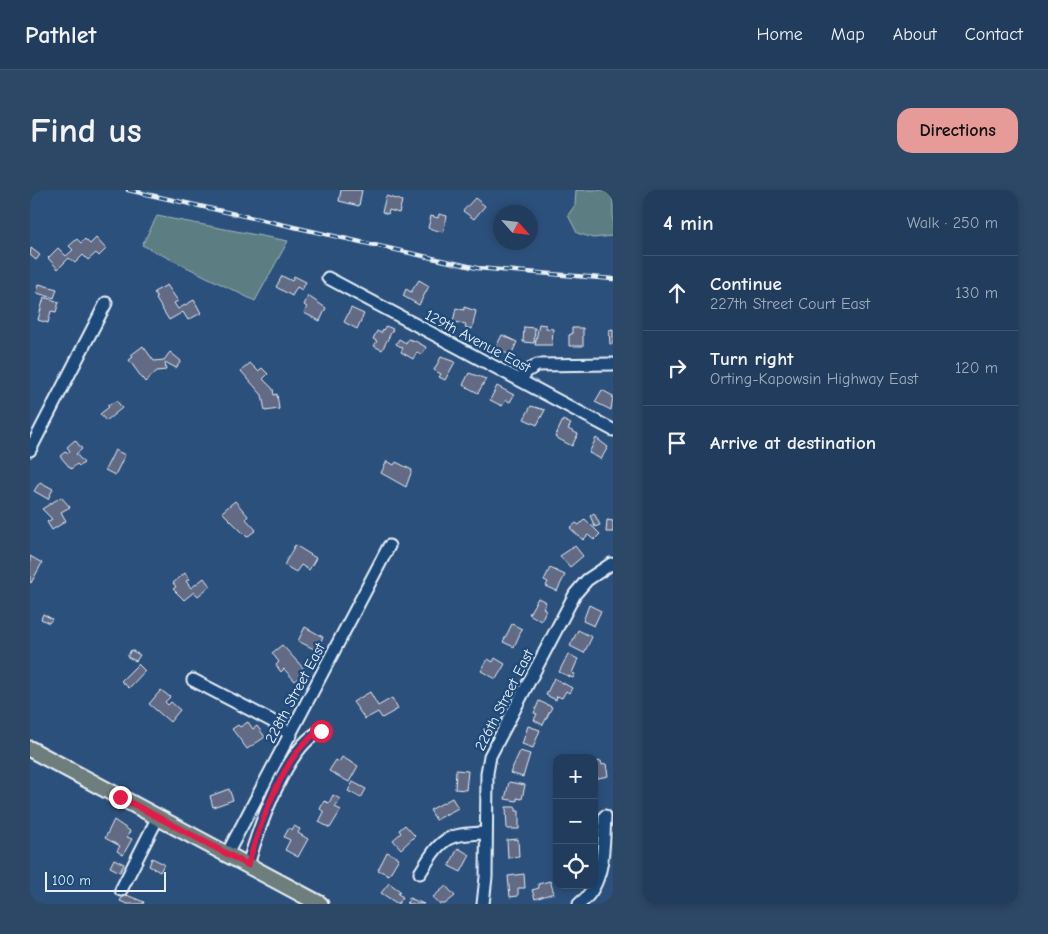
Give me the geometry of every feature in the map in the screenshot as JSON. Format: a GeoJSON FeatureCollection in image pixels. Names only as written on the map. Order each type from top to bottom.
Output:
{"type":"FeatureCollection","features":[{"type":"Feature","properties":{"kind":"main road"},"geometry":{"type":"LineString","coordinates":[[30,749],[320,904]]}},
{"type":"Feature","properties":{"kind":"street","name":"129th Avenue East"},"geometry":{"type":"LineString","coordinates":[[328,278],[613,430]]}},
{"type":"Feature","properties":{"kind":"street"},"geometry":{"type":"LineString","coordinates":[[30,450],[106,303]]}},
{"type":"Feature","properties":{"kind":"street"},"geometry":{"type":"LineString","coordinates":[[521,380],[526,372],[538,365],[613,364]]}},
{"type":"Feature","properties":{"kind":"street","name":"228th Street East"},"geometry":{"type":"LineString","coordinates":[[227,854],[389,546]]}},
{"type":"Feature","properties":{"kind":"street","name":"226th Street East"},"geometry":{"type":"LineString","coordinates":[[483,904],[486,878],[487,773],[490,756],[580,586],[594,574],[611,564]]}},
{"type":"Feature","properties":{"kind":"street"},"geometry":{"type":"LineString","coordinates":[[193,680],[272,721],[290,735]]}},
{"type":"Feature","properties":{"kind":"street"},"geometry":{"type":"LineString","coordinates":[[248,865],[263,816],[288,768],[305,740],[321,731]]}},
{"type":"Feature","properties":{"kind":"street"},"geometry":{"type":"LineString","coordinates":[[579,904],[590,894],[599,874],[605,816]]}},
{"type":"Feature","properties":{"kind":"street"},"geometry":{"type":"LineString","coordinates":[[121,890],[158,817]]}},
{"type":"Feature","properties":{"kind":"street"},"geometry":{"type":"LineString","coordinates":[[420,873],[437,848],[451,836],[486,833]]}},
{"type":"Feature","properties":{"kind":"green space"},"geometry":{"type":"Polygon","coordinates":[[[576,190],[613,190],[613,236],[593,238],[577,233],[568,215],[575,205],[576,190]]]}},
{"type":"Feature","properties":{"kind":"green space"},"geometry":{"type":"Polygon","coordinates":[[[157,216],[288,241],[255,301],[142,245],[157,216]]]}},
{"type":"Feature","properties":{"kind":"building"},"geometry":{"type":"Polygon","coordinates":[[[341,190],[362,190],[359,206],[339,201],[341,190]]]}},
{"type":"Feature","properties":{"kind":"building"},"geometry":{"type":"Polygon","coordinates":[[[386,196],[402,201],[399,213],[389,210],[388,214],[382,212],[386,196]]]}},
{"type":"Feature","properties":{"kind":"building"},"geometry":{"type":"Polygon","coordinates":[[[475,198],[485,206],[474,219],[463,211],[475,198]]]}},
{"type":"Feature","properties":{"kind":"building"},"geometry":{"type":"Polygon","coordinates":[[[439,214],[447,216],[443,232],[428,228],[431,216],[438,218],[439,214]]]}},
{"type":"Feature","properties":{"kind":"building"},"geometry":{"type":"Polygon","coordinates":[[[96,238],[106,249],[99,256],[96,253],[88,260],[83,255],[75,263],[69,258],[58,269],[48,258],[58,248],[66,256],[73,250],[69,246],[77,239],[81,243],[85,239],[90,244],[96,238]]]}},
{"type":"Feature","properties":{"kind":"building"},"geometry":{"type":"Polygon","coordinates":[[[31,248],[40,255],[36,260],[30,255],[31,248]]]}},
{"type":"Feature","properties":{"kind":"building"},"geometry":{"type":"Polygon","coordinates":[[[282,276],[292,281],[294,276],[306,282],[302,290],[297,287],[292,296],[276,287],[282,276]]]}},
{"type":"Feature","properties":{"kind":"building"},"geometry":{"type":"Polygon","coordinates":[[[419,280],[429,286],[419,305],[403,296],[406,289],[411,292],[419,280]]]}},
{"type":"Feature","properties":{"kind":"building"},"geometry":{"type":"Polygon","coordinates":[[[39,284],[57,289],[54,298],[37,293],[39,284]]]}},
{"type":"Feature","properties":{"kind":"building"},"geometry":{"type":"Polygon","coordinates":[[[167,285],[178,301],[174,303],[178,309],[194,300],[201,313],[188,320],[183,312],[169,320],[156,299],[154,292],[167,285]]]}},
{"type":"Feature","properties":{"kind":"building"},"geometry":{"type":"Polygon","coordinates":[[[308,296],[326,308],[320,321],[304,313],[307,307],[304,305],[308,296]]]}},
{"type":"Feature","properties":{"kind":"building"},"geometry":{"type":"Polygon","coordinates":[[[44,297],[59,302],[56,312],[51,311],[48,323],[38,320],[44,297]]]}},
{"type":"Feature","properties":{"kind":"building"},"geometry":{"type":"Polygon","coordinates":[[[464,307],[476,311],[472,329],[465,327],[466,324],[453,322],[456,308],[464,310],[464,307]]]}},
{"type":"Feature","properties":{"kind":"building"},"geometry":{"type":"Polygon","coordinates":[[[351,308],[364,314],[357,329],[344,322],[351,308]]]}},
{"type":"Feature","properties":{"kind":"building"},"geometry":{"type":"Polygon","coordinates":[[[539,324],[553,329],[552,345],[535,345],[539,324]]]}},
{"type":"Feature","properties":{"kind":"building"},"geometry":{"type":"Polygon","coordinates":[[[386,326],[393,329],[382,350],[374,346],[377,341],[373,339],[377,331],[381,333],[386,326]]]}},
{"type":"Feature","properties":{"kind":"building"},"geometry":{"type":"Polygon","coordinates":[[[524,327],[535,328],[534,343],[523,342],[524,327]]]}},
{"type":"Feature","properties":{"kind":"building"},"geometry":{"type":"Polygon","coordinates":[[[572,328],[583,328],[583,346],[569,346],[569,335],[572,334],[572,328]]]}},
{"type":"Feature","properties":{"kind":"building"},"geometry":{"type":"Polygon","coordinates":[[[613,329],[613,344],[610,344],[609,330],[613,329]]]}},
{"type":"Feature","properties":{"kind":"building"},"geometry":{"type":"Polygon","coordinates":[[[502,335],[517,342],[511,355],[495,349],[502,335]]]}},
{"type":"Feature","properties":{"kind":"building"},"geometry":{"type":"Polygon","coordinates":[[[399,339],[406,343],[408,339],[415,341],[426,347],[422,355],[417,352],[413,359],[401,352],[403,348],[396,344],[399,339]]]}},
{"type":"Feature","properties":{"kind":"building"},"geometry":{"type":"Polygon","coordinates":[[[143,346],[154,361],[164,360],[170,352],[181,361],[176,368],[165,362],[166,370],[157,371],[145,382],[129,360],[133,357],[131,355],[143,346]]]}},
{"type":"Feature","properties":{"kind":"building"},"geometry":{"type":"Polygon","coordinates":[[[441,357],[455,362],[445,380],[439,377],[441,374],[434,370],[441,357]]]}},
{"type":"Feature","properties":{"kind":"building"},"geometry":{"type":"Polygon","coordinates":[[[250,363],[258,371],[262,368],[268,374],[263,379],[273,389],[274,395],[277,394],[279,409],[265,411],[262,395],[241,371],[250,363]]]}},
{"type":"Feature","properties":{"kind":"building"},"geometry":{"type":"Polygon","coordinates":[[[469,373],[486,379],[478,393],[463,385],[469,373]]]}},
{"type":"Feature","properties":{"kind":"building"},"geometry":{"type":"Polygon","coordinates":[[[497,386],[514,395],[510,402],[506,400],[502,406],[490,400],[497,386]]]}},
{"type":"Feature","properties":{"kind":"building"},"geometry":{"type":"Polygon","coordinates":[[[602,390],[613,396],[611,410],[595,402],[602,390]]]}},
{"type":"Feature","properties":{"kind":"building"},"geometry":{"type":"Polygon","coordinates":[[[117,401],[122,408],[106,421],[100,414],[109,407],[107,405],[117,401]]]}},
{"type":"Feature","properties":{"kind":"building"},"geometry":{"type":"Polygon","coordinates":[[[531,406],[545,410],[537,425],[524,419],[531,406]]]}},
{"type":"Feature","properties":{"kind":"building"},"geometry":{"type":"Polygon","coordinates":[[[563,420],[571,424],[568,429],[578,434],[572,446],[555,437],[563,420]]]}},
{"type":"Feature","properties":{"kind":"building"},"geometry":{"type":"Polygon","coordinates":[[[596,438],[608,447],[601,459],[589,453],[596,438]]]}},
{"type":"Feature","properties":{"kind":"building"},"geometry":{"type":"Polygon","coordinates":[[[75,440],[82,449],[76,454],[84,463],[79,466],[77,464],[71,469],[60,456],[66,451],[68,453],[70,451],[67,447],[75,440]]]}},
{"type":"Feature","properties":{"kind":"building"},"geometry":{"type":"Polygon","coordinates":[[[115,450],[125,455],[115,475],[105,470],[115,450]]]}},
{"type":"Feature","properties":{"kind":"building"},"geometry":{"type":"Polygon","coordinates":[[[387,461],[394,465],[396,462],[412,470],[406,487],[381,473],[387,461]]]}},
{"type":"Feature","properties":{"kind":"building"},"geometry":{"type":"Polygon","coordinates":[[[40,482],[53,489],[48,499],[34,491],[40,482]]]}},
{"type":"Feature","properties":{"kind":"building"},"geometry":{"type":"Polygon","coordinates":[[[61,497],[70,507],[61,512],[66,521],[52,530],[47,522],[52,519],[42,509],[61,497]]]}},
{"type":"Feature","properties":{"kind":"building"},"geometry":{"type":"Polygon","coordinates":[[[235,501],[248,516],[246,519],[256,530],[247,537],[222,512],[235,501]]]}},
{"type":"Feature","properties":{"kind":"building"},"geometry":{"type":"Polygon","coordinates":[[[594,513],[600,525],[595,527],[590,516],[594,513]]]}},
{"type":"Feature","properties":{"kind":"building"},"geometry":{"type":"Polygon","coordinates":[[[585,519],[600,534],[594,540],[588,535],[583,540],[570,528],[576,523],[579,525],[585,519]]]}},
{"type":"Feature","properties":{"kind":"building"},"geometry":{"type":"Polygon","coordinates":[[[607,520],[613,521],[613,532],[606,532],[607,520]]]}},
{"type":"Feature","properties":{"kind":"building"},"geometry":{"type":"Polygon","coordinates":[[[295,545],[316,558],[309,570],[301,565],[296,572],[284,565],[295,545]]]}},
{"type":"Feature","properties":{"kind":"building"},"geometry":{"type":"Polygon","coordinates":[[[575,546],[583,556],[570,567],[560,556],[575,546]]]}},
{"type":"Feature","properties":{"kind":"building"},"geometry":{"type":"Polygon","coordinates":[[[30,556],[42,563],[31,583],[30,582],[30,556]]]}},
{"type":"Feature","properties":{"kind":"building"},"geometry":{"type":"Polygon","coordinates":[[[550,568],[565,575],[557,591],[546,586],[548,582],[544,580],[550,568]]]}},
{"type":"Feature","properties":{"kind":"building"},"geometry":{"type":"Polygon","coordinates":[[[185,573],[189,579],[186,581],[191,588],[204,578],[210,586],[198,596],[194,592],[184,600],[173,589],[176,587],[173,583],[185,573]]]}},
{"type":"Feature","properties":{"kind":"building"},"geometry":{"type":"Polygon","coordinates":[[[538,598],[546,602],[543,608],[546,610],[541,621],[529,614],[538,598]]]}},
{"type":"Feature","properties":{"kind":"building"},"geometry":{"type":"Polygon","coordinates":[[[589,605],[601,611],[594,626],[583,621],[589,605]]]}},
{"type":"Feature","properties":{"kind":"building"},"geometry":{"type":"Polygon","coordinates":[[[43,614],[52,619],[49,623],[41,619],[43,614]]]}},
{"type":"Feature","properties":{"kind":"building"},"geometry":{"type":"Polygon","coordinates":[[[512,624],[522,629],[514,647],[503,642],[512,624]]]}},
{"type":"Feature","properties":{"kind":"building"},"geometry":{"type":"Polygon","coordinates":[[[305,627],[323,637],[316,650],[298,641],[305,627]]]}},
{"type":"Feature","properties":{"kind":"building"},"geometry":{"type":"Polygon","coordinates":[[[578,630],[592,637],[584,653],[570,646],[578,630]]]}},
{"type":"Feature","properties":{"kind":"building"},"geometry":{"type":"Polygon","coordinates":[[[282,645],[306,671],[295,681],[284,669],[281,672],[276,665],[279,662],[272,653],[282,645]]]}},
{"type":"Feature","properties":{"kind":"building"},"geometry":{"type":"Polygon","coordinates":[[[131,650],[140,655],[136,661],[127,657],[131,650]]]}},
{"type":"Feature","properties":{"kind":"building"},"geometry":{"type":"Polygon","coordinates":[[[316,652],[322,655],[318,662],[312,659],[316,652]]]}},
{"type":"Feature","properties":{"kind":"building"},"geometry":{"type":"Polygon","coordinates":[[[568,654],[578,659],[572,673],[575,674],[573,678],[559,672],[568,654]]]}},
{"type":"Feature","properties":{"kind":"building"},"geometry":{"type":"Polygon","coordinates":[[[495,658],[505,664],[496,679],[481,671],[488,659],[493,662],[495,658]]]}},
{"type":"Feature","properties":{"kind":"building"},"geometry":{"type":"Polygon","coordinates":[[[138,664],[145,671],[129,688],[121,681],[138,664]]]}},
{"type":"Feature","properties":{"kind":"building"},"geometry":{"type":"Polygon","coordinates":[[[554,678],[572,688],[569,693],[566,691],[562,698],[557,696],[556,700],[546,695],[554,678]]]}},
{"type":"Feature","properties":{"kind":"building"},"geometry":{"type":"Polygon","coordinates":[[[161,690],[170,697],[165,702],[168,705],[171,702],[180,710],[170,722],[149,704],[161,690]]]}},
{"type":"Feature","properties":{"kind":"building"},"geometry":{"type":"Polygon","coordinates":[[[370,692],[378,706],[392,698],[398,709],[382,718],[378,712],[365,719],[353,702],[370,692]]]}},
{"type":"Feature","properties":{"kind":"building"},"geometry":{"type":"Polygon","coordinates":[[[539,701],[552,707],[543,725],[534,720],[537,714],[534,713],[539,701]]]}},
{"type":"Feature","properties":{"kind":"building"},"geometry":{"type":"Polygon","coordinates":[[[248,722],[253,729],[257,726],[265,737],[247,749],[232,729],[248,722]]]}},
{"type":"Feature","properties":{"kind":"building"},"geometry":{"type":"Polygon","coordinates":[[[528,726],[540,730],[533,748],[522,744],[528,726]]]}},
{"type":"Feature","properties":{"kind":"building"},"geometry":{"type":"Polygon","coordinates":[[[520,751],[530,754],[523,777],[510,773],[520,751]]]}},
{"type":"Feature","properties":{"kind":"building"},"geometry":{"type":"Polygon","coordinates":[[[342,757],[358,766],[349,782],[329,771],[336,760],[339,762],[342,757]]]}},
{"type":"Feature","properties":{"kind":"building"},"geometry":{"type":"Polygon","coordinates":[[[598,761],[601,761],[602,765],[606,764],[608,776],[598,778],[598,761]]]}},
{"type":"Feature","properties":{"kind":"building"},"geometry":{"type":"Polygon","coordinates":[[[456,770],[468,771],[466,790],[455,789],[456,770]]]}},
{"type":"Feature","properties":{"kind":"building"},"geometry":{"type":"Polygon","coordinates":[[[353,782],[366,789],[361,798],[348,791],[353,782]]]}},
{"type":"Feature","properties":{"kind":"building"},"geometry":{"type":"Polygon","coordinates":[[[509,782],[525,785],[522,799],[517,798],[517,801],[505,799],[509,782]]]}},
{"type":"Feature","properties":{"kind":"building"},"geometry":{"type":"Polygon","coordinates":[[[229,789],[233,800],[213,807],[210,796],[229,789]]]}},
{"type":"Feature","properties":{"kind":"building"},"geometry":{"type":"Polygon","coordinates":[[[333,795],[340,799],[335,807],[341,810],[330,828],[319,822],[324,812],[320,809],[324,801],[329,803],[333,795]]]}},
{"type":"Feature","properties":{"kind":"building"},"geometry":{"type":"Polygon","coordinates":[[[452,798],[458,808],[436,820],[430,810],[452,798]]]}},
{"type":"Feature","properties":{"kind":"building"},"geometry":{"type":"Polygon","coordinates":[[[506,807],[516,807],[516,811],[519,811],[519,829],[507,829],[506,807]]]}},
{"type":"Feature","properties":{"kind":"building"},"geometry":{"type":"Polygon","coordinates":[[[114,820],[130,831],[127,837],[132,839],[123,855],[117,851],[120,846],[105,838],[114,820]]]}},
{"type":"Feature","properties":{"kind":"building"},"geometry":{"type":"Polygon","coordinates":[[[405,825],[415,836],[401,849],[393,840],[401,833],[399,830],[405,825]]]}},
{"type":"Feature","properties":{"kind":"building"},"geometry":{"type":"Polygon","coordinates":[[[294,826],[300,829],[298,833],[308,839],[298,857],[285,850],[290,840],[284,837],[289,828],[292,830],[294,826]]]}},
{"type":"Feature","properties":{"kind":"building"},"geometry":{"type":"Polygon","coordinates":[[[518,839],[519,857],[508,858],[507,840],[518,839]]]}},
{"type":"Feature","properties":{"kind":"building"},"geometry":{"type":"Polygon","coordinates":[[[458,848],[470,855],[461,872],[449,866],[458,848]]]}},
{"type":"Feature","properties":{"kind":"building"},"geometry":{"type":"Polygon","coordinates":[[[387,852],[399,858],[389,875],[378,870],[387,852]]]}},
{"type":"Feature","properties":{"kind":"building"},"geometry":{"type":"Polygon","coordinates":[[[152,858],[164,864],[160,872],[149,866],[152,858]]]}},
{"type":"Feature","properties":{"kind":"building"},"geometry":{"type":"Polygon","coordinates":[[[114,859],[124,864],[120,872],[110,867],[114,859]]]}},
{"type":"Feature","properties":{"kind":"building"},"geometry":{"type":"Polygon","coordinates":[[[524,874],[525,888],[518,888],[518,896],[510,897],[508,876],[524,874]]]}},
{"type":"Feature","properties":{"kind":"building"},"geometry":{"type":"Polygon","coordinates":[[[550,881],[554,893],[535,899],[532,890],[539,888],[538,884],[550,881]]]}},
{"type":"Feature","properties":{"kind":"building"},"geometry":{"type":"Polygon","coordinates":[[[389,883],[400,891],[398,894],[403,897],[398,904],[381,893],[389,883]]]}},
{"type":"Feature","properties":{"kind":"building"},"geometry":{"type":"Polygon","coordinates":[[[446,886],[455,896],[445,904],[439,904],[433,897],[446,886]]]}},
{"type":"Feature","properties":{"kind":"building"},"geometry":{"type":"Polygon","coordinates":[[[124,894],[144,902],[143,904],[127,904],[120,901],[124,894]]]}},
{"type":"Feature","properties":{"kind":"building"},"geometry":{"type":"Polygon","coordinates":[[[409,898],[424,904],[407,904],[409,898]]]}},
{"type":"Feature","properties":{"kind":"railway"},"geometry":{"type":"LineString","coordinates":[[128,190],[477,268],[613,279]]}},
{"type":"Feature","properties":{"kind":"route"},"geometry":{"type":"LineString","coordinates":[[120,797],[248,865],[263,816],[288,768],[305,740],[321,731]]}}]}
